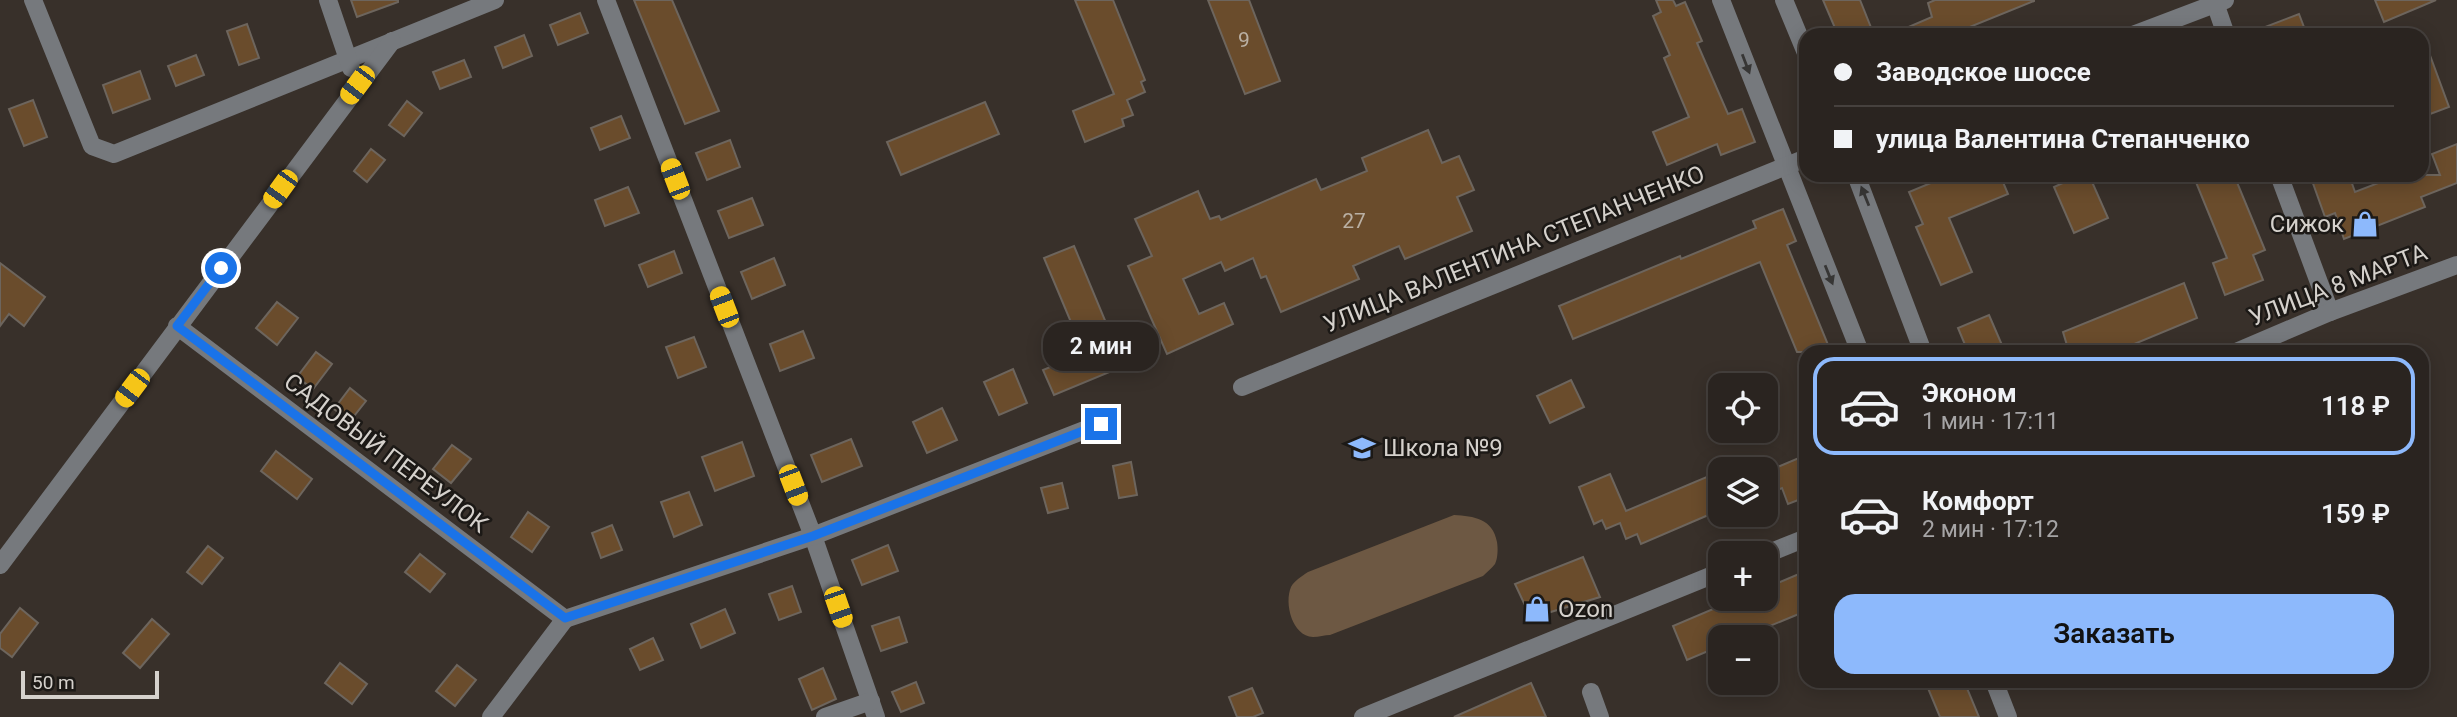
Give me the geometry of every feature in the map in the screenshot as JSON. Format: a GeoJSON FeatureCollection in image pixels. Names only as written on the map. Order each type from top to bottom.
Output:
{"type":"FeatureCollection","features":[{"type":"Feature","properties":{"kind":"street"},"geometry":{"type":"LineString","coordinates":[[33,0],[92,146],[114,154],[495,0]]}},
{"type":"Feature","properties":{"kind":"street"},"geometry":{"type":"LineString","coordinates":[[328,0],[357,85]]}},
{"type":"Feature","properties":{"kind":"street"},"geometry":{"type":"LineString","coordinates":[[606,0],[813,536],[873,709],[825,717]]}},
{"type":"Feature","properties":{"kind":"street"},"geometry":{"type":"LineString","coordinates":[[1721,0],[1857,345]]}},
{"type":"Feature","properties":{"kind":"street"},"geometry":{"type":"LineString","coordinates":[[1784,0],[1799,36]]}},
{"type":"Feature","properties":{"kind":"street"},"geometry":{"type":"LineString","coordinates":[[2150,28],[2218,1],[2224,28]]}},
{"type":"Feature","properties":{"kind":"street"},"geometry":{"type":"LineString","coordinates":[[0,565],[392,41]]}},
{"type":"Feature","properties":{"kind":"street","name":"УЛИЦА ВАЛЕНТИНА СТЕПАНЧЕНКО"},"geometry":{"type":"LineString","coordinates":[[1242,387],[1799,160]]}},
{"type":"Feature","properties":{"kind":"street"},"geometry":{"type":"LineString","coordinates":[[1859,182],[1920,345]]}},
{"type":"Feature","properties":{"kind":"street"},"geometry":{"type":"LineString","coordinates":[[2282,182],[2330,312]]}},
{"type":"Feature","properties":{"kind":"street","name":"УЛИЦА 8 МАРТА"},"geometry":{"type":"LineString","coordinates":[[2252,345],[2330,312],[2457,265]]}},
{"type":"Feature","properties":{"kind":"street","name":"САДОВЫЙ ПЕРЕУЛОК"},"geometry":{"type":"LineString","coordinates":[[177,326],[565,618]]}},
{"type":"Feature","properties":{"kind":"street"},"geometry":{"type":"LineString","coordinates":[[491,717],[565,618],[813,536],[1101,424]]}},
{"type":"Feature","properties":{"kind":"street"},"geometry":{"type":"LineString","coordinates":[[1778,549],[1799,541]]}},
{"type":"Feature","properties":{"kind":"street"},"geometry":{"type":"LineString","coordinates":[[1363,717],[1708,577]]}},
{"type":"Feature","properties":{"kind":"street"},"geometry":{"type":"LineString","coordinates":[[1997,688],[2008,717]]}},
{"type":"Feature","properties":{"kind":"street"},"geometry":{"type":"LineString","coordinates":[[1591,692],[1600,717]]}},
{"type":"Feature","properties":{"kind":"shaded area"},"geometry":{"type":"Polygon","coordinates":[[[1454,515],[1482,520],[1495,534],[1498,547],[1496,562],[1483,576],[1330,635],[1306,635],[1295,625],[1289,610],[1289,594],[1292,585],[1303,575],[1454,515]]]}},
{"type":"Feature","properties":{"kind":"building"},"geometry":{"type":"Polygon","coordinates":[[[351,0],[398,0],[398,2],[357,17],[351,0]]]}},
{"type":"Feature","properties":{"kind":"building"},"geometry":{"type":"Polygon","coordinates":[[[634,0],[672,0],[719,111],[685,124],[634,0]]]}},
{"type":"Feature","properties":{"kind":"building"},"geometry":{"type":"Polygon","coordinates":[[[1075,0],[1113,0],[1145,80],[1141,82],[1145,92],[1127,100],[1133,115],[1122,119],[1124,126],[1085,142],[1073,111],[1114,94],[1075,0]]]}},
{"type":"Feature","properties":{"kind":"building"},"geometry":{"type":"Polygon","coordinates":[[[1208,0],[1249,0],[1280,81],[1245,94],[1208,0]]]}},
{"type":"Feature","properties":{"kind":"building"},"geometry":{"type":"Polygon","coordinates":[[[1656,0],[1673,0],[1676,6],[1685,2],[1702,41],[1697,43],[1728,114],[1742,109],[1755,142],[1721,155],[1717,144],[1667,165],[1653,132],[1689,117],[1664,58],[1670,55],[1653,16],[1661,12],[1656,0]]]}},
{"type":"Feature","properties":{"kind":"building"},"geometry":{"type":"Polygon","coordinates":[[[1823,0],[1860,0],[1871,28],[1835,28],[1823,0]]]}},
{"type":"Feature","properties":{"kind":"building"},"geometry":{"type":"Polygon","coordinates":[[[1935,0],[2034,0],[1967,28],[1906,28],[1932,17],[1928,3],[1935,0]]]}},
{"type":"Feature","properties":{"kind":"building"},"geometry":{"type":"Polygon","coordinates":[[[2375,0],[2436,0],[2384,22],[2375,0]]]}},
{"type":"Feature","properties":{"kind":"building"},"geometry":{"type":"Polygon","coordinates":[[[580,13],[588,33],[558,45],[550,25],[580,13]]]}},
{"type":"Feature","properties":{"kind":"building"},"geometry":{"type":"Polygon","coordinates":[[[2299,14],[2304,28],[2263,28],[2299,14]]]}},
{"type":"Feature","properties":{"kind":"building"},"geometry":{"type":"Polygon","coordinates":[[[247,24],[259,58],[239,65],[227,31],[247,24]]]}},
{"type":"Feature","properties":{"kind":"building"},"geometry":{"type":"Polygon","coordinates":[[[524,35],[532,56],[503,68],[495,47],[524,35]]]}},
{"type":"Feature","properties":{"kind":"building"},"geometry":{"type":"Polygon","coordinates":[[[2429,53],[2449,107],[2429,114],[2429,53]]]}},
{"type":"Feature","properties":{"kind":"building"},"geometry":{"type":"Polygon","coordinates":[[[196,55],[204,75],[176,86],[168,66],[196,55]]]}},
{"type":"Feature","properties":{"kind":"building"},"geometry":{"type":"Polygon","coordinates":[[[464,60],[471,77],[440,89],[433,72],[464,60]]]}},
{"type":"Feature","properties":{"kind":"building"},"geometry":{"type":"Polygon","coordinates":[[[140,71],[150,99],[113,113],[103,85],[140,71]]]}},
{"type":"Feature","properties":{"kind":"building"},"geometry":{"type":"Polygon","coordinates":[[[33,100],[47,137],[24,146],[9,109],[33,100]]]}},
{"type":"Feature","properties":{"kind":"building"},"geometry":{"type":"Polygon","coordinates":[[[407,101],[422,113],[404,136],[389,125],[407,101]]]}},
{"type":"Feature","properties":{"kind":"building"},"geometry":{"type":"Polygon","coordinates":[[[985,102],[999,134],[901,175],[887,142],[985,102]]]}},
{"type":"Feature","properties":{"kind":"building"},"geometry":{"type":"Polygon","coordinates":[[[621,116],[630,138],[600,150],[591,128],[621,116]]]}},
{"type":"Feature","properties":{"kind":"building"},"geometry":{"type":"Polygon","coordinates":[[[1428,130],[1442,163],[1459,156],[1474,190],[1457,197],[1472,231],[1405,259],[1399,246],[1353,266],[1359,279],[1281,312],[1266,276],[1261,278],[1253,258],[1225,271],[1221,262],[1183,279],[1199,314],[1224,303],[1233,324],[1167,354],[1128,266],[1152,256],[1135,219],[1198,191],[1210,219],[1219,216],[1221,220],[1316,179],[1321,190],[1367,171],[1362,158],[1428,130]]]}},
{"type":"Feature","properties":{"kind":"building"},"geometry":{"type":"Polygon","coordinates":[[[730,140],[740,167],[707,180],[696,153],[730,140]]]}},
{"type":"Feature","properties":{"kind":"building"},"geometry":{"type":"Polygon","coordinates":[[[2457,144],[2457,183],[2421,197],[2425,207],[2344,239],[2335,213],[2325,217],[2312,182],[2351,182],[2355,192],[2381,182],[2429,182],[2429,175],[2440,175],[2432,154],[2457,144]]]}},
{"type":"Feature","properties":{"kind":"building"},"geometry":{"type":"Polygon","coordinates":[[[371,149],[385,160],[367,182],[354,171],[371,149]]]}},
{"type":"Feature","properties":{"kind":"building"},"geometry":{"type":"Polygon","coordinates":[[[1933,182],[2003,182],[2008,194],[1949,218],[1972,272],[1941,285],[1916,227],[1923,224],[1909,192],[1933,182]]]}},
{"type":"Feature","properties":{"kind":"building"},"geometry":{"type":"Polygon","coordinates":[[[2065,182],[2092,182],[2108,218],[2074,233],[2054,187],[2065,182]]]}},
{"type":"Feature","properties":{"kind":"building"},"geometry":{"type":"Polygon","coordinates":[[[2196,182],[2237,182],[2265,250],[2253,255],[2263,280],[2225,295],[2213,263],[2227,258],[2196,182]]]}},
{"type":"Feature","properties":{"kind":"building"},"geometry":{"type":"Polygon","coordinates":[[[628,187],[639,213],[605,226],[595,200],[628,187]]]}},
{"type":"Feature","properties":{"kind":"building"},"geometry":{"type":"Polygon","coordinates":[[[752,198],[763,225],[729,238],[718,211],[752,198]]]}},
{"type":"Feature","properties":{"kind":"building"},"geometry":{"type":"Polygon","coordinates":[[[1783,209],[1796,241],[1787,245],[1828,345],[1799,345],[1797,352],[1760,262],[1573,339],[1559,306],[1756,228],[1753,221],[1783,209]]]}},
{"type":"Feature","properties":{"kind":"building"},"geometry":{"type":"Polygon","coordinates":[[[1074,246],[1124,366],[1054,395],[1043,370],[1084,353],[1044,258],[1074,246]]]}},
{"type":"Feature","properties":{"kind":"building"},"geometry":{"type":"Polygon","coordinates":[[[674,251],[682,273],[648,287],[639,265],[674,251]]]}},
{"type":"Feature","properties":{"kind":"building"},"geometry":{"type":"Polygon","coordinates":[[[774,258],[785,285],[752,299],[741,272],[774,258]]]}},
{"type":"Feature","properties":{"kind":"building"},"geometry":{"type":"Polygon","coordinates":[[[0,263],[45,297],[24,326],[9,314],[0,326],[0,263]]]}},
{"type":"Feature","properties":{"kind":"building"},"geometry":{"type":"Polygon","coordinates":[[[2184,283],[2197,318],[2132,345],[2067,345],[2063,332],[2184,283]]]}},
{"type":"Feature","properties":{"kind":"building"},"geometry":{"type":"Polygon","coordinates":[[[277,302],[298,318],[277,345],[256,328],[277,302]]]}},
{"type":"Feature","properties":{"kind":"building"},"geometry":{"type":"Polygon","coordinates":[[[1989,315],[2002,345],[1965,345],[1958,328],[1989,315]]]}},
{"type":"Feature","properties":{"kind":"building"},"geometry":{"type":"Polygon","coordinates":[[[803,331],[814,358],[780,371],[770,344],[803,331]]]}},
{"type":"Feature","properties":{"kind":"building"},"geometry":{"type":"Polygon","coordinates":[[[694,337],[706,367],[678,378],[666,347],[694,337]]]}},
{"type":"Feature","properties":{"kind":"building"},"geometry":{"type":"Polygon","coordinates":[[[316,352],[332,364],[313,389],[297,377],[316,352]]]}},
{"type":"Feature","properties":{"kind":"building"},"geometry":{"type":"Polygon","coordinates":[[[1013,369],[1027,403],[999,415],[984,382],[1013,369]]]}},
{"type":"Feature","properties":{"kind":"building"},"geometry":{"type":"Polygon","coordinates":[[[1571,380],[1584,407],[1550,423],[1537,396],[1571,380]]]}},
{"type":"Feature","properties":{"kind":"building"},"geometry":{"type":"Polygon","coordinates":[[[350,388],[366,401],[350,421],[334,409],[350,388]]]}},
{"type":"Feature","properties":{"kind":"building"},"geometry":{"type":"Polygon","coordinates":[[[942,408],[957,440],[927,453],[913,422],[942,408]]]}},
{"type":"Feature","properties":{"kind":"building"},"geometry":{"type":"Polygon","coordinates":[[[851,439],[862,466],[822,482],[811,455],[851,439]]]}},
{"type":"Feature","properties":{"kind":"building"},"geometry":{"type":"Polygon","coordinates":[[[742,442],[754,476],[715,491],[702,457],[742,442]]]}},
{"type":"Feature","properties":{"kind":"building"},"geometry":{"type":"Polygon","coordinates":[[[452,445],[471,459],[451,483],[433,469],[452,445]]]}},
{"type":"Feature","properties":{"kind":"building"},"geometry":{"type":"Polygon","coordinates":[[[276,451],[312,479],[297,499],[261,471],[276,451]]]}},
{"type":"Feature","properties":{"kind":"building"},"geometry":{"type":"Polygon","coordinates":[[[1799,458],[1799,500],[1788,504],[1782,488],[1778,490],[1778,467],[1799,458]]]}},
{"type":"Feature","properties":{"kind":"building"},"geometry":{"type":"Polygon","coordinates":[[[1131,462],[1137,495],[1119,498],[1113,466],[1131,462]]]}},
{"type":"Feature","properties":{"kind":"building"},"geometry":{"type":"Polygon","coordinates":[[[1610,474],[1626,511],[1708,476],[1708,515],[1641,544],[1637,534],[1626,539],[1620,523],[1606,529],[1602,520],[1594,524],[1579,487],[1610,474]]]}},
{"type":"Feature","properties":{"kind":"building"},"geometry":{"type":"Polygon","coordinates":[[[1062,483],[1068,508],[1048,513],[1041,488],[1062,483]]]}},
{"type":"Feature","properties":{"kind":"building"},"geometry":{"type":"Polygon","coordinates":[[[689,492],[702,525],[674,537],[661,502],[689,492]]]}},
{"type":"Feature","properties":{"kind":"building"},"geometry":{"type":"Polygon","coordinates":[[[528,512],[549,527],[532,552],[511,537],[528,512]]]}},
{"type":"Feature","properties":{"kind":"building"},"geometry":{"type":"Polygon","coordinates":[[[612,525],[622,550],[601,558],[592,533],[612,525]]]}},
{"type":"Feature","properties":{"kind":"building"},"geometry":{"type":"Polygon","coordinates":[[[888,545],[898,571],[862,585],[852,560],[888,545]]]}},
{"type":"Feature","properties":{"kind":"building"},"geometry":{"type":"Polygon","coordinates":[[[208,546],[223,558],[202,584],[187,572],[208,546]]]}},
{"type":"Feature","properties":{"kind":"building"},"geometry":{"type":"Polygon","coordinates":[[[420,554],[445,574],[430,592],[405,572],[420,554]]]}},
{"type":"Feature","properties":{"kind":"building"},"geometry":{"type":"Polygon","coordinates":[[[1583,557],[1600,597],[1531,618],[1515,584],[1583,557]]]}},
{"type":"Feature","properties":{"kind":"building"},"geometry":{"type":"Polygon","coordinates":[[[1799,574],[1799,614],[1772,625],[1708,625],[1708,651],[1687,660],[1673,626],[1708,611],[1778,611],[1778,583],[1799,574]]]}},
{"type":"Feature","properties":{"kind":"building"},"geometry":{"type":"Polygon","coordinates":[[[792,586],[801,612],[779,620],[769,594],[792,586]]]}},
{"type":"Feature","properties":{"kind":"building"},"geometry":{"type":"Polygon","coordinates":[[[20,608],[38,623],[12,657],[0,648],[0,634],[20,608]]]}},
{"type":"Feature","properties":{"kind":"building"},"geometry":{"type":"Polygon","coordinates":[[[725,609],[735,633],[701,648],[691,624],[725,609]]]}},
{"type":"Feature","properties":{"kind":"building"},"geometry":{"type":"Polygon","coordinates":[[[899,617],[907,642],[881,651],[872,626],[899,617]]]}},
{"type":"Feature","properties":{"kind":"building"},"geometry":{"type":"Polygon","coordinates":[[[152,619],[169,634],[140,668],[123,653],[152,619]]]}},
{"type":"Feature","properties":{"kind":"building"},"geometry":{"type":"Polygon","coordinates":[[[653,638],[663,660],[640,670],[630,649],[653,638]]]}},
{"type":"Feature","properties":{"kind":"building"},"geometry":{"type":"Polygon","coordinates":[[[340,663],[367,684],[352,704],[325,683],[340,663]]]}},
{"type":"Feature","properties":{"kind":"building"},"geometry":{"type":"Polygon","coordinates":[[[457,665],[476,680],[455,706],[436,691],[457,665]]]}},
{"type":"Feature","properties":{"kind":"building"},"geometry":{"type":"Polygon","coordinates":[[[823,668],[836,699],[812,710],[799,679],[823,668]]]}},
{"type":"Feature","properties":{"kind":"building"},"geometry":{"type":"Polygon","coordinates":[[[916,682],[924,703],[901,712],[892,692],[916,682]]]}},
{"type":"Feature","properties":{"kind":"building"},"geometry":{"type":"Polygon","coordinates":[[[1531,683],[1546,717],[1454,717],[1531,683]]]}},
{"type":"Feature","properties":{"kind":"building"},"geometry":{"type":"Polygon","coordinates":[[[1252,688],[1263,713],[1253,717],[1237,717],[1229,697],[1252,688]]]}},
{"type":"Feature","properties":{"kind":"building"},"geometry":{"type":"Polygon","coordinates":[[[1928,688],[1967,688],[1979,717],[1940,717],[1928,688]]]}},
{"type":"Feature","properties":{"kind":"place","name":"Сижок"},"geometry":{"type":"Point","coordinates":[2365,224]}},
{"type":"Feature","properties":{"kind":"place","name":"Школа №9"},"geometry":{"type":"Point","coordinates":[1362,448]}},
{"type":"Feature","properties":{"kind":"place","name":"Ozon"},"geometry":{"type":"Point","coordinates":[1537,609]}},
{"type":"Feature","properties":{"kind":"route"},"geometry":{"type":"LineString","coordinates":[[221,268],[177,326],[565,618],[813,536],[1101,424]]}}]}
